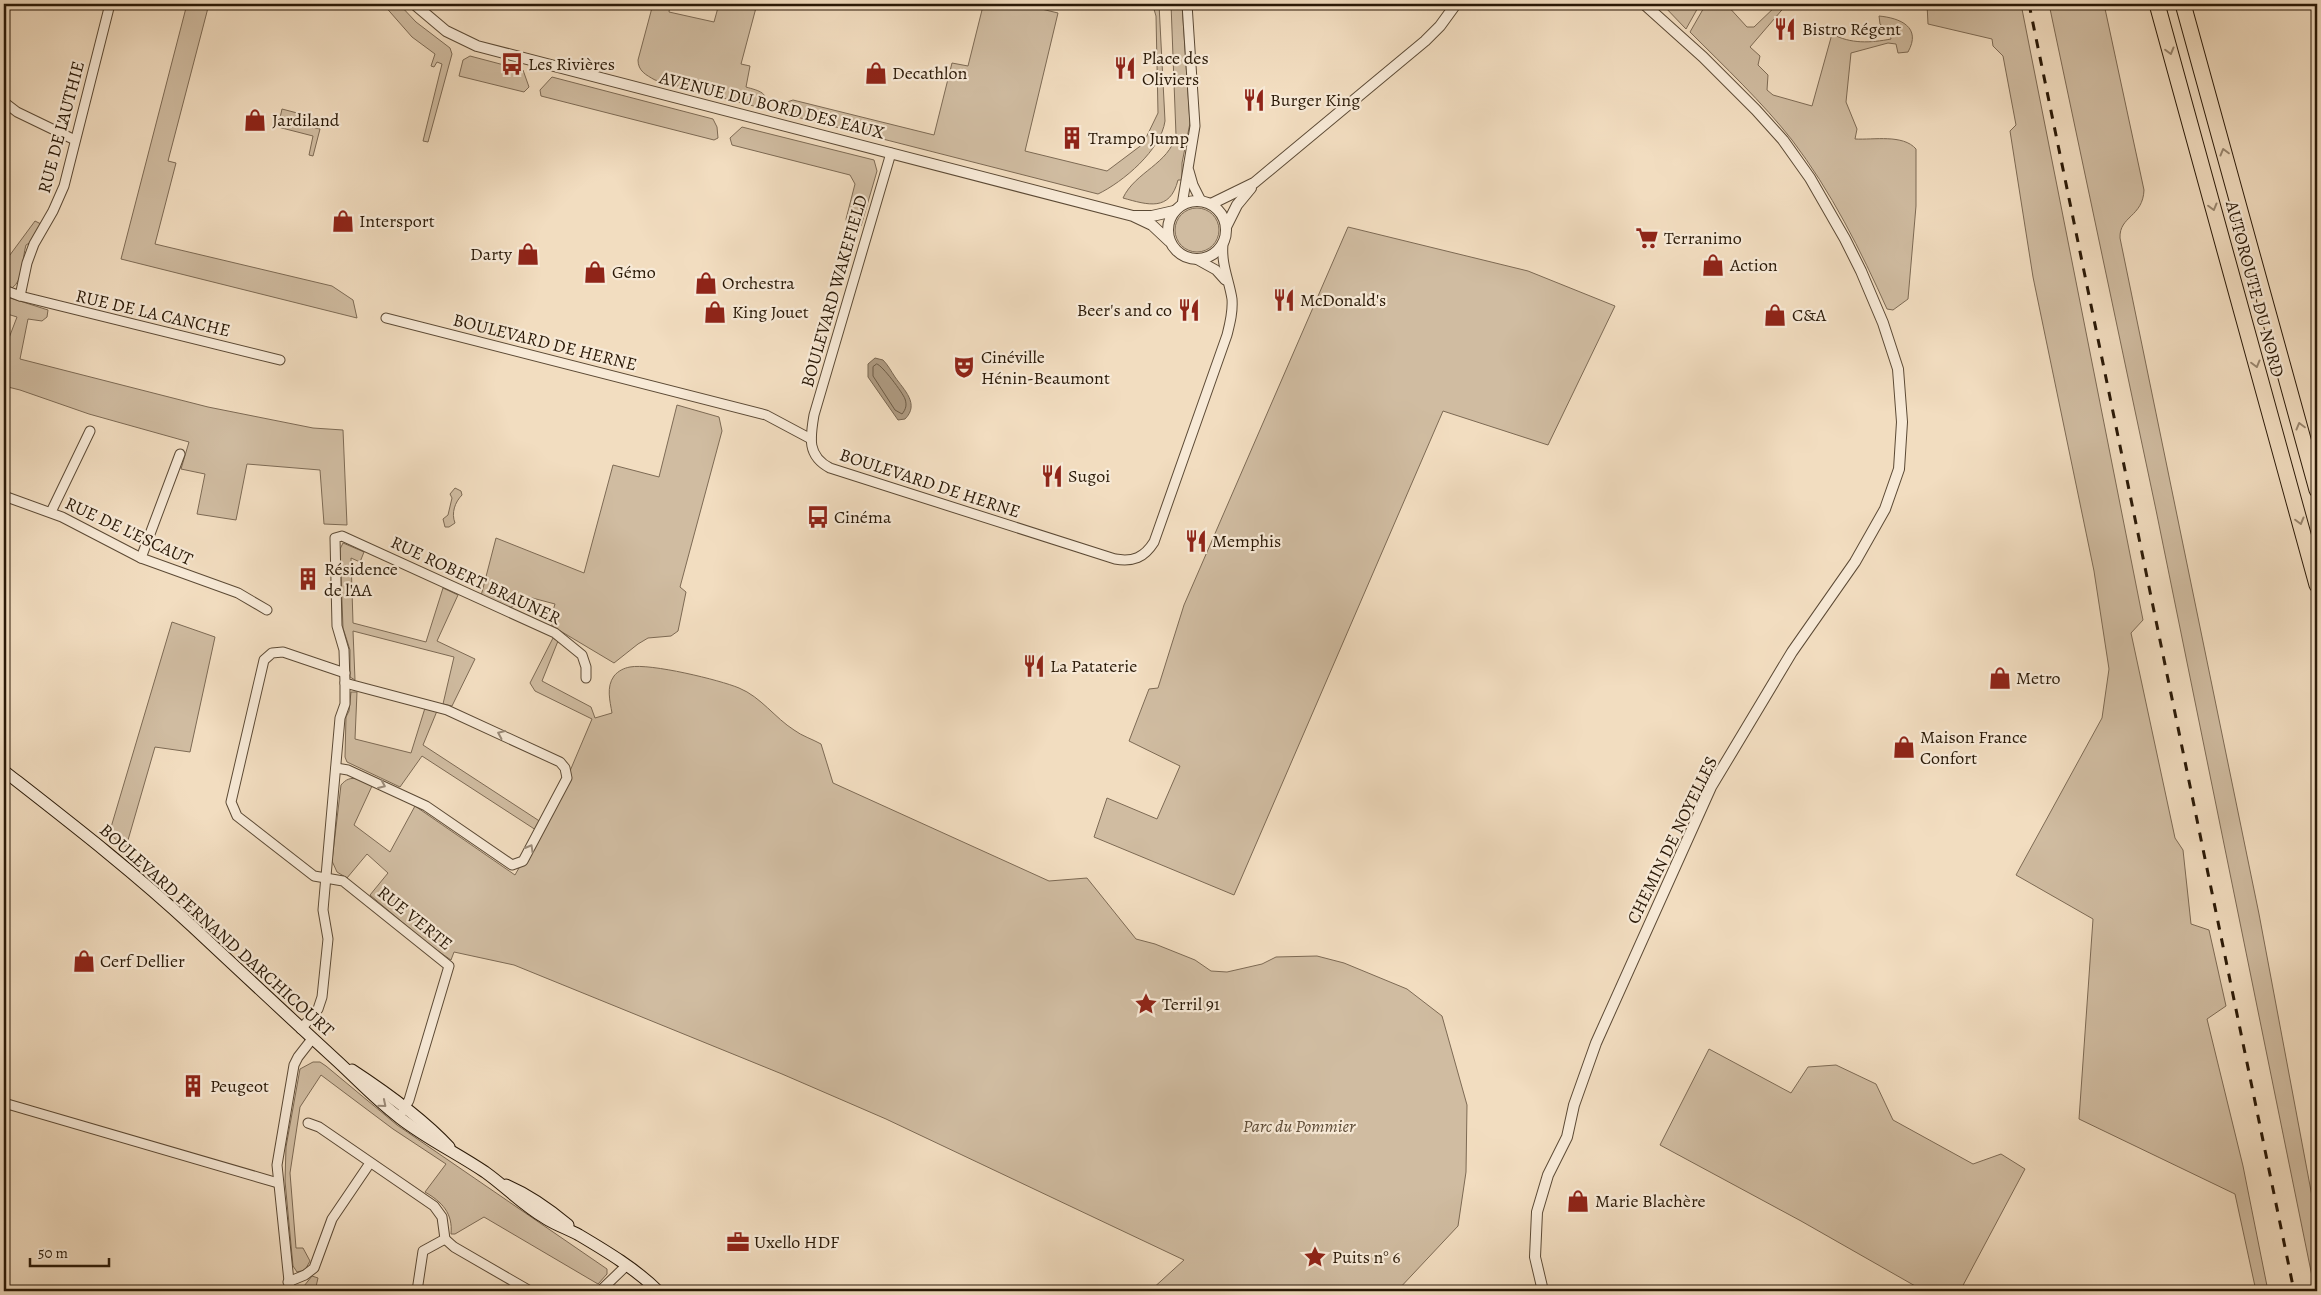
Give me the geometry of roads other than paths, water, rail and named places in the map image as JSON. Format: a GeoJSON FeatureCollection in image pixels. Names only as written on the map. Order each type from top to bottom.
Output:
{"type":"FeatureCollection","features":[{"type":"Feature","properties":{"kind":"highway","name":"AUTOROUTE DU NORD"},"geometry":{"type":"LineString","coordinates":[[2157,4],[2317,585]]}},
{"type":"Feature","properties":{"kind":"highway","name":"AUTOROUTE DU NORD"},"geometry":{"type":"LineString","coordinates":[[2183,4],[2317,490]]}},
{"type":"Feature","properties":{"kind":"main road","name":"BOULEVARD FERNAND DARCHICOURT"},"geometry":{"type":"LineString","coordinates":[[4,771],[89,837],[160,897],[312,1039],[336,1060],[374,1084],[402,1113],[436,1133],[455,1153],[493,1178],[525,1193],[547,1208],[578,1235],[648,1281],[658,1291]]}},
{"type":"Feature","properties":{"kind":"street","name":"RUE DE L'AUTHIE"},"geometry":{"type":"LineString","coordinates":[[20,296],[27,263],[34,244],[60,197],[110,4]]}},
{"type":"Feature","properties":{"kind":"street","name":"AVENUE DU BORD DES EAUX"},"geometry":{"type":"LineString","coordinates":[[414,4],[446,32],[476,46],[1133,216],[1152,225],[1169,241]]}},
{"type":"Feature","properties":{"kind":"street"},"geometry":{"type":"LineString","coordinates":[[1187,4],[1195,126],[1178,208],[1167,226],[1169,241],[1180,255],[1198,260],[1216,270],[1227,282]]}},
{"type":"Feature","properties":{"kind":"street"},"geometry":{"type":"LineString","coordinates":[[1178,208],[1193,201],[1206,202],[1228,198],[1254,183],[1425,42],[1440,26],[1456,4]]}},
{"type":"Feature","properties":{"kind":"street","name":"CHEMIN DE NOYELLES"},"geometry":{"type":"LineString","coordinates":[[1543,1291],[1535,1257],[1537,1212],[1548,1175],[1567,1137],[1574,1105],[1589,1060],[1711,788],[1792,652],[1854,562],[1885,509],[1899,469],[1901,399],[1898,369],[1883,323],[1862,270],[1810,178],[1783,140],[1703,57],[1644,4]]}},
{"type":"Feature","properties":{"kind":"street"},"geometry":{"type":"LineString","coordinates":[[4,104],[75,140]]}},
{"type":"Feature","properties":{"kind":"street","name":"BOULEVARD WAKEFIELD"},"geometry":{"type":"LineString","coordinates":[[811,439],[814,415],[891,153]]}},
{"type":"Feature","properties":{"kind":"street"},"geometry":{"type":"LineString","coordinates":[[1188,166],[1193,185],[1206,202],[1220,211],[1226,227]]}},
{"type":"Feature","properties":{"kind":"street"},"geometry":{"type":"LineString","coordinates":[[1198,260],[1212,255],[1223,244],[1226,227],[1237,205],[1254,183]]}},
{"type":"Feature","properties":{"kind":"street","name":"AVENUE DU BORD DES EAUX"},"geometry":{"type":"LineString","coordinates":[[1133,216],[1152,216],[1178,208]]}},
{"type":"Feature","properties":{"kind":"street","name":"BOULEVARD DE HERNE"},"geometry":{"type":"LineString","coordinates":[[386,318],[766,415],[811,439],[815,457],[819,462],[830,468],[1115,559],[1133,560],[1150,550],[1158,533],[1227,335],[1232,308],[1222,256],[1223,244]]}},
{"type":"Feature","properties":{"kind":"street"},"geometry":{"type":"LineString","coordinates":[[4,290],[20,296]]}},
{"type":"Feature","properties":{"kind":"street","name":"RUE DE LA CANCHE"},"geometry":{"type":"LineString","coordinates":[[20,296],[280,360]]}},
{"type":"Feature","properties":{"kind":"street"},"geometry":{"type":"LineString","coordinates":[[51,512],[90,431]]}},
{"type":"Feature","properties":{"kind":"street"},"geometry":{"type":"LineString","coordinates":[[141,558],[180,454]]}},
{"type":"Feature","properties":{"kind":"street","name":"RUE DE L'ESCAUT"},"geometry":{"type":"LineString","coordinates":[[4,496],[51,512],[141,558],[238,593],[267,610]]}},
{"type":"Feature","properties":{"kind":"street","name":"RUE ROBERT BRAUNER"},"geometry":{"type":"LineString","coordinates":[[345,673],[344,646],[337,626],[334,542],[335,538],[340,536],[354,540],[401,564],[556,633],[582,655],[586,666],[586,678]]}},
{"type":"Feature","properties":{"kind":"street"},"geometry":{"type":"LineString","coordinates":[[301,1029],[318,1009],[322,997],[328,939],[323,915],[340,718],[345,704],[345,673],[283,652],[276,652],[266,657],[261,664],[231,796],[232,806],[237,816],[311,874],[326,878]]}},
{"type":"Feature","properties":{"kind":"street"},"geometry":{"type":"LineString","coordinates":[[336,768],[348,770],[426,806],[512,865],[523,861],[567,778],[565,768],[560,762],[461,715],[345,683]]}},
{"type":"Feature","properties":{"kind":"street","name":"RUE VERTE"},"geometry":{"type":"LineString","coordinates":[[326,878],[343,881],[449,966],[402,1113]]}},
{"type":"Feature","properties":{"kind":"street"},"geometry":{"type":"LineString","coordinates":[[312,1039],[294,1065],[278,1160],[278,1183],[289,1287],[312,1271],[332,1219],[370,1163]]}},
{"type":"Feature","properties":{"kind":"street"},"geometry":{"type":"LineString","coordinates":[[4,1103],[278,1183]]}},
{"type":"Feature","properties":{"kind":"street"},"geometry":{"type":"LineString","coordinates":[[308,1123],[319,1127],[438,1210],[443,1221],[445,1239],[454,1247],[530,1291]]}},
{"type":"Feature","properties":{"kind":"street"},"geometry":{"type":"LineString","coordinates":[[417,1291],[423,1251],[445,1239]]}},
{"type":"Feature","properties":{"kind":"street"},"geometry":{"type":"LineString","coordinates":[[600,1291],[626,1266]]}},
{"type":"Feature","properties":{"kind":"water"},"geometry":{"type":"Polygon","coordinates":[[[875,358],[885,362],[909,397],[911,408],[905,419],[898,420],[868,377],[868,364],[875,358]]]}},
{"type":"Feature","properties":{"kind":"railway"},"geometry":{"type":"LineString","coordinates":[[2029,4],[2294,1291]]}},
{"type":"Feature","properties":{"kind":"place","name":"Bistro Régent"},"geometry":{"type":"Point","coordinates":[1785,29]}},
{"type":"Feature","properties":{"kind":"place","name":"Les Rivières"},"geometry":{"type":"Point","coordinates":[512,64]}},
{"type":"Feature","properties":{"kind":"place","name":"Place des Oliviers"},"geometry":{"type":"Point","coordinates":[1125,68]}},
{"type":"Feature","properties":{"kind":"place","name":"Decathlon"},"geometry":{"type":"Point","coordinates":[876,73]}},
{"type":"Feature","properties":{"kind":"place","name":"Burger King"},"geometry":{"type":"Point","coordinates":[1254,100]}},
{"type":"Feature","properties":{"kind":"place","name":"Jardiland"},"geometry":{"type":"Point","coordinates":[255,120]}},
{"type":"Feature","properties":{"kind":"place","name":"Trampo Jump"},"geometry":{"type":"Point","coordinates":[1072,138]}},
{"type":"Feature","properties":{"kind":"place","name":"Intersport"},"geometry":{"type":"Point","coordinates":[343,221]}},
{"type":"Feature","properties":{"kind":"place","name":"Terranimo"},"geometry":{"type":"Point","coordinates":[1647,238]}},
{"type":"Feature","properties":{"kind":"place","name":"Darty"},"geometry":{"type":"Point","coordinates":[528,254]}},
{"type":"Feature","properties":{"kind":"place","name":"Action"},"geometry":{"type":"Point","coordinates":[1713,265]}},
{"type":"Feature","properties":{"kind":"place","name":"Gémo"},"geometry":{"type":"Point","coordinates":[595,272]}},
{"type":"Feature","properties":{"kind":"place","name":"Orchestra"},"geometry":{"type":"Point","coordinates":[706,283]}},
{"type":"Feature","properties":{"kind":"place","name":"McDonald's"},"geometry":{"type":"Point","coordinates":[1284,300]}},
{"type":"Feature","properties":{"kind":"place","name":"Beer's and co"},"geometry":{"type":"Point","coordinates":[1189,310]}},
{"type":"Feature","properties":{"kind":"place","name":"King Jouet"},"geometry":{"type":"Point","coordinates":[715,312]}},
{"type":"Feature","properties":{"kind":"place","name":"C&A"},"geometry":{"type":"Point","coordinates":[1775,315]}},
{"type":"Feature","properties":{"kind":"place","name":"Cinéville Hénin-Beaumont"},"geometry":{"type":"Point","coordinates":[964,367]}},
{"type":"Feature","properties":{"kind":"place","name":"Sugoi"},"geometry":{"type":"Point","coordinates":[1052,476]}},
{"type":"Feature","properties":{"kind":"place","name":"Cinéma"},"geometry":{"type":"Point","coordinates":[818,517]}},
{"type":"Feature","properties":{"kind":"place","name":"Memphis"},"geometry":{"type":"Point","coordinates":[1196,541]}},
{"type":"Feature","properties":{"kind":"place","name":"Résidence de l'AA"},"geometry":{"type":"Point","coordinates":[308,579]}},
{"type":"Feature","properties":{"kind":"place","name":"La Pataterie"},"geometry":{"type":"Point","coordinates":[1034,666]}},
{"type":"Feature","properties":{"kind":"place","name":"Metro"},"geometry":{"type":"Point","coordinates":[2000,678]}},
{"type":"Feature","properties":{"kind":"place","name":"Maison France Confort"},"geometry":{"type":"Point","coordinates":[1904,747]}},
{"type":"Feature","properties":{"kind":"place","name":"Cerf Dellier"},"geometry":{"type":"Point","coordinates":[84,961]}},
{"type":"Feature","properties":{"kind":"place","name":"Terril 91"},"geometry":{"type":"Point","coordinates":[1146,1004]}},
{"type":"Feature","properties":{"kind":"place","name":"Peugeot"},"geometry":{"type":"Point","coordinates":[193,1086]}},
{"type":"Feature","properties":{"kind":"place","name":"Marie Blachère"},"geometry":{"type":"Point","coordinates":[1578,1201]}},
{"type":"Feature","properties":{"kind":"place","name":"Uxello HDF"},"geometry":{"type":"Point","coordinates":[738,1242]}},
{"type":"Feature","properties":{"kind":"place","name":"Puits n° 6"},"geometry":{"type":"Point","coordinates":[1315,1257]}},
{"type":"Feature","properties":{"kind":"park label","name":"Parc du Pommier"},"geometry":{"type":"Point","coordinates":[1299,1126]}}]}
